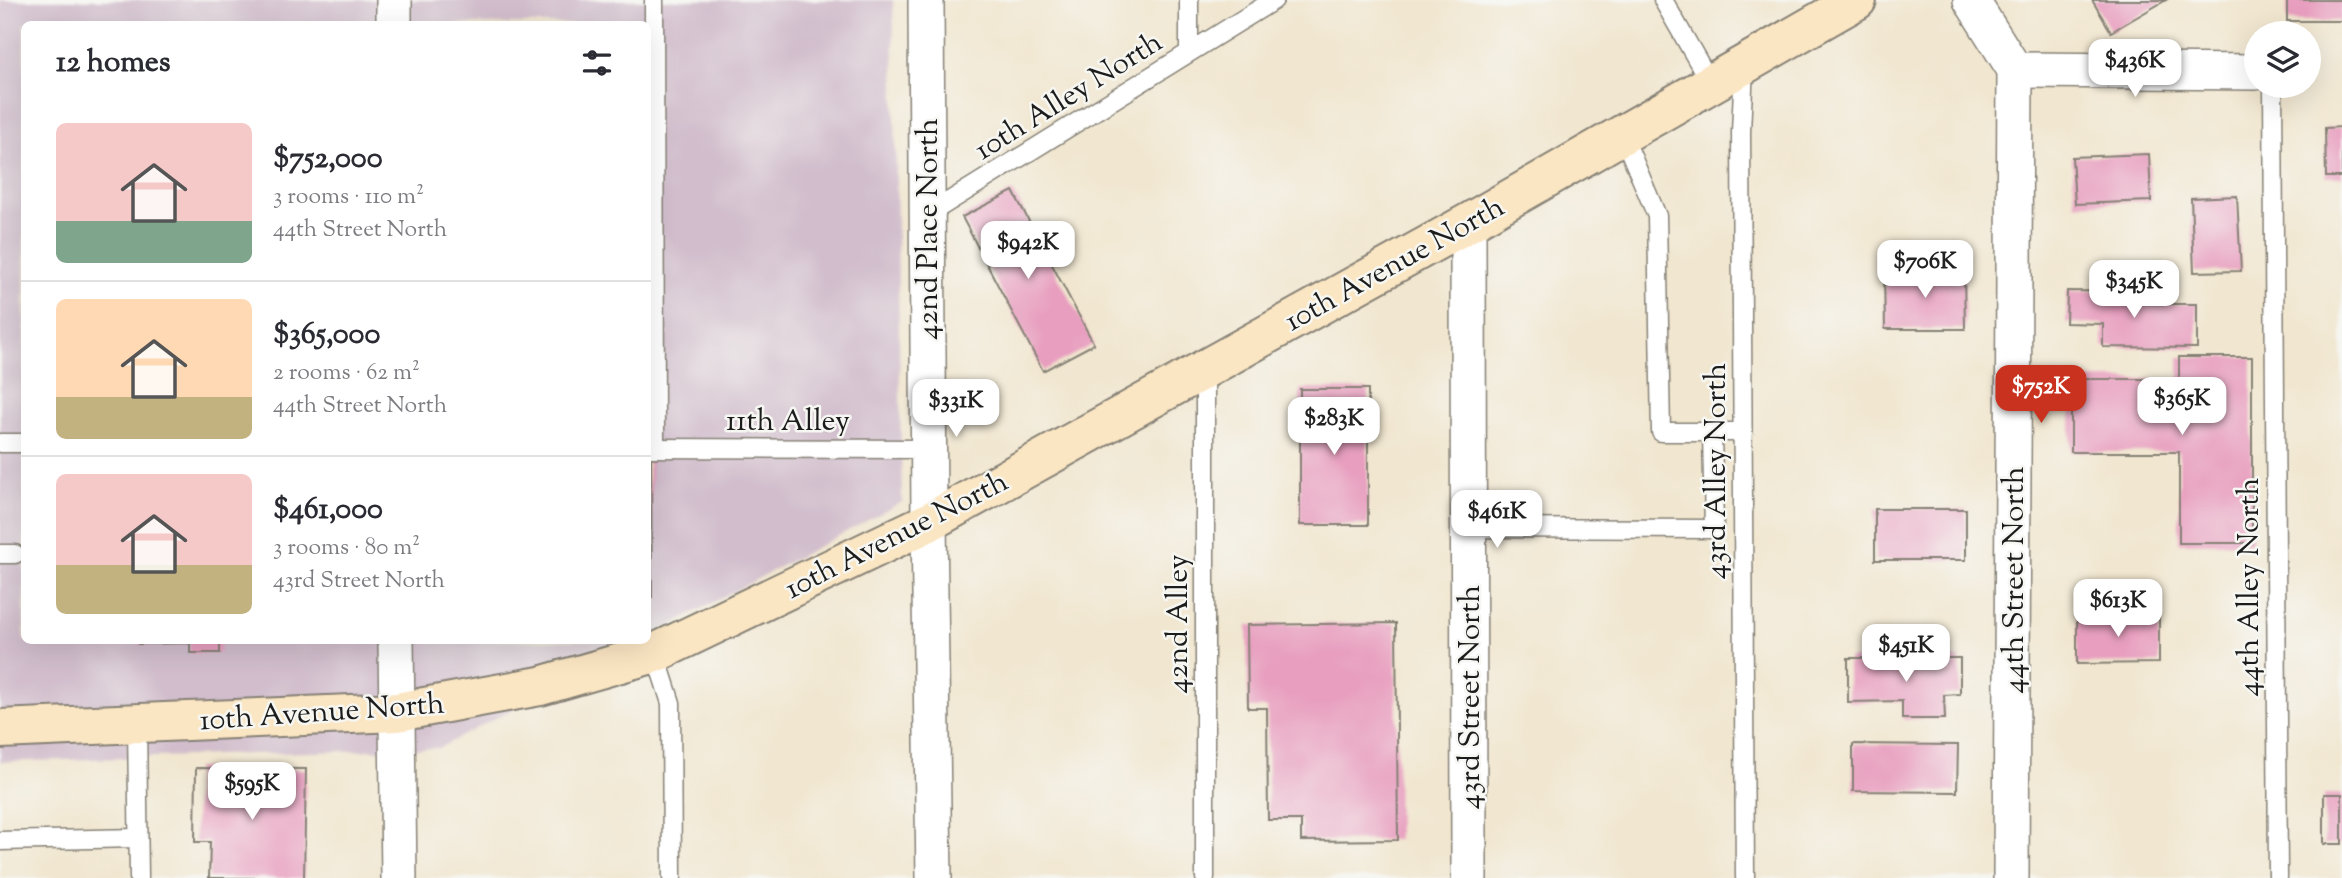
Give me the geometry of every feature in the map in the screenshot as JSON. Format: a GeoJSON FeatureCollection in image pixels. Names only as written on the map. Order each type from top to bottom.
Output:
{"type":"FeatureCollection","features":[{"type":"Feature","properties":{"kind":"street"},"geometry":{"type":"LineString","coordinates":[[394,0],[394,21]]}},
{"type":"Feature","properties":{"kind":"street","name":"42nd Place North"},"geometry":{"type":"LineString","coordinates":[[926,0],[934,878]]}},
{"type":"Feature","properties":{"kind":"street","name":"10th Avenue North"},"geometry":{"type":"LineString","coordinates":[[0,729],[397,712],[540,686],[655,653],[929,522],[1468,223],[1857,0]]}},
{"type":"Feature","properties":{"kind":"street"},"geometry":{"type":"LineString","coordinates":[[1971,0],[2015,69],[2244,72]]}},
{"type":"Feature","properties":{"kind":"street","name":"44th Street North"},"geometry":{"type":"LineString","coordinates":[[2011,878],[2015,69]]}},
{"type":"Feature","properties":{"kind":"street","name":"43rd Street North"},"geometry":{"type":"LineString","coordinates":[[1468,223],[1469,878]]}},
{"type":"Feature","properties":{"kind":"street"},"geometry":{"type":"LineString","coordinates":[[396,644],[398,878]]}},
{"type":"Feature","properties":{"kind":"lane"},"geometry":{"type":"LineString","coordinates":[[651,448],[654,0]]}},
{"type":"Feature","properties":{"kind":"lane"},"geometry":{"type":"LineString","coordinates":[[1189,0],[1189,52]]}},
{"type":"Feature","properties":{"kind":"lane","name":"10th Alley North"},"geometry":{"type":"LineString","coordinates":[[927,215],[1274,0]]}},
{"type":"Feature","properties":{"kind":"lane"},"geometry":{"type":"LineString","coordinates":[[1663,0],[1711,84]]}},
{"type":"Feature","properties":{"kind":"lane","name":"43rd Alley North"},"geometry":{"type":"LineString","coordinates":[[1744,65],[1741,132],[1745,878]]}},
{"type":"Feature","properties":{"kind":"lane","name":"44th Alley North"},"geometry":{"type":"LineString","coordinates":[[2273,98],[2278,878]]}},
{"type":"Feature","properties":{"kind":"lane"},"geometry":{"type":"LineString","coordinates":[[1622,133],[1657,216],[1661,432],[1743,432]]}},
{"type":"Feature","properties":{"kind":"lane","name":"42nd Alley"},"geometry":{"type":"LineString","coordinates":[[1205,369],[1205,878]]}},
{"type":"Feature","properties":{"kind":"lane"},"geometry":{"type":"LineString","coordinates":[[1468,528],[1714,529],[1712,432]]}},
{"type":"Feature","properties":{"kind":"lane"},"geometry":{"type":"LineString","coordinates":[[0,443],[21,443]]}},
{"type":"Feature","properties":{"kind":"lane","name":"11th Alley"},"geometry":{"type":"LineString","coordinates":[[651,448],[928,449]]}},
{"type":"Feature","properties":{"kind":"lane"},"geometry":{"type":"LineString","coordinates":[[655,653],[671,703],[672,878]]}},
{"type":"Feature","properties":{"kind":"lane"},"geometry":{"type":"LineString","coordinates":[[137,723],[139,878]]}},
{"type":"Feature","properties":{"kind":"lane"},"geometry":{"type":"LineString","coordinates":[[0,841],[138,838]]}},
{"type":"Feature","properties":{"kind":"shaded area"},"geometry":{"type":"Polygon","coordinates":[[[0,0],[893,0],[902,502],[651,635],[651,21],[21,21],[21,644],[636,644],[439,748],[0,762],[0,0]]]}},
{"type":"Feature","properties":{"kind":"building"},"geometry":{"type":"Polygon","coordinates":[[[2092,0],[2166,0],[2111,32],[2092,0]]]}},
{"type":"Feature","properties":{"kind":"building"},"geometry":{"type":"Polygon","coordinates":[[[2287,0],[2342,0],[2342,21],[2287,21],[2287,0]]]}},
{"type":"Feature","properties":{"kind":"building"},"geometry":{"type":"Polygon","coordinates":[[[2342,127],[2342,177],[2326,177],[2325,128],[2342,127]]]}},
{"type":"Feature","properties":{"kind":"building"},"geometry":{"type":"Polygon","coordinates":[[[2149,154],[2151,201],[2075,204],[2072,157],[2149,154]]]}},
{"type":"Feature","properties":{"kind":"building"},"geometry":{"type":"Polygon","coordinates":[[[1013,191],[1094,344],[1043,371],[962,217],[1013,191]]]}},
{"type":"Feature","properties":{"kind":"building"},"geometry":{"type":"Polygon","coordinates":[[[2237,196],[2241,271],[2194,272],[2191,198],[2237,196]]]}},
{"type":"Feature","properties":{"kind":"building"},"geometry":{"type":"Polygon","coordinates":[[[1964,270],[1965,329],[1885,329],[1884,271],[1964,270]]]}},
{"type":"Feature","properties":{"kind":"building"},"geometry":{"type":"Polygon","coordinates":[[[2067,291],[2138,292],[2137,304],[2197,304],[2197,348],[2103,347],[2103,324],[2066,323],[2067,291]]]}},
{"type":"Feature","properties":{"kind":"building"},"geometry":{"type":"Polygon","coordinates":[[[2179,357],[2252,357],[2252,543],[2179,543],[2179,452],[2071,452],[2071,379],[2179,379],[2179,357]]]}},
{"type":"Feature","properties":{"kind":"building"},"geometry":{"type":"Polygon","coordinates":[[[1300,389],[1368,389],[1368,525],[1300,525],[1300,389]]]}},
{"type":"Feature","properties":{"kind":"building"},"geometry":{"type":"Polygon","coordinates":[[[651,454],[652,597],[651,597],[651,454]]]}},
{"type":"Feature","properties":{"kind":"building"},"geometry":{"type":"Polygon","coordinates":[[[1875,509],[1966,509],[1966,560],[1875,560],[1875,509]]]}},
{"type":"Feature","properties":{"kind":"building"},"geometry":{"type":"Polygon","coordinates":[[[2077,614],[2159,614],[2159,663],[2077,664],[2077,614]]]}},
{"type":"Feature","properties":{"kind":"building"},"geometry":{"type":"Polygon","coordinates":[[[1396,623],[1398,840],[1301,841],[1301,820],[1268,820],[1267,708],[1248,708],[1247,625],[1396,623]]]}},
{"type":"Feature","properties":{"kind":"building"},"geometry":{"type":"Polygon","coordinates":[[[190,644],[220,644],[220,653],[190,653],[190,644]]]}},
{"type":"Feature","properties":{"kind":"building"},"geometry":{"type":"Polygon","coordinates":[[[1848,658],[1960,658],[1960,694],[1944,695],[1945,719],[1902,719],[1902,701],[1848,702],[1848,658]]]}},
{"type":"Feature","properties":{"kind":"building"},"geometry":{"type":"Polygon","coordinates":[[[1853,744],[1958,745],[1957,792],[1853,791],[1853,744]]]}},
{"type":"Feature","properties":{"kind":"building"},"geometry":{"type":"Polygon","coordinates":[[[196,768],[306,769],[304,878],[209,878],[210,842],[195,842],[196,768]]]}},
{"type":"Feature","properties":{"kind":"building"},"geometry":{"type":"Polygon","coordinates":[[[2324,794],[2342,794],[2342,844],[2324,844],[2324,794]]]}}]}
